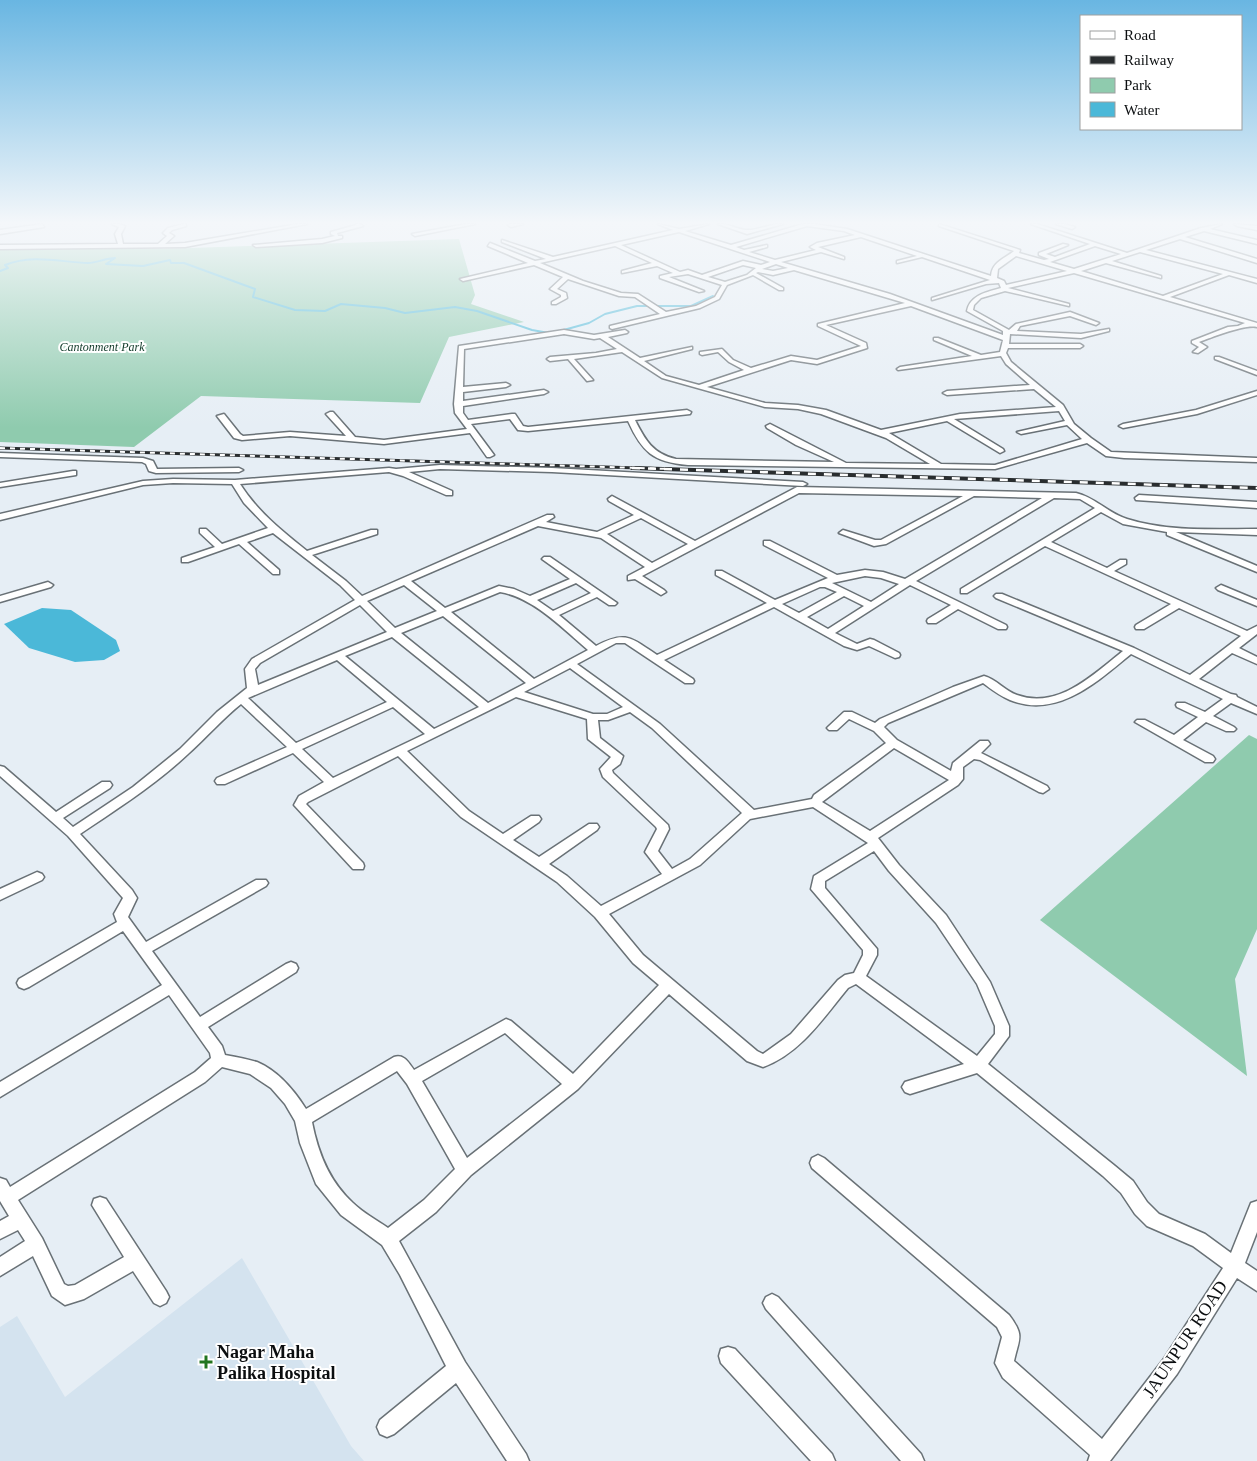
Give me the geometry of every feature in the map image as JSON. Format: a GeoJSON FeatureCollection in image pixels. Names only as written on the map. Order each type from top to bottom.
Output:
{"type":"FeatureCollection","features":[{"type":"Feature","properties":{"kind":"street"},"geometry":{"type":"LineString","coordinates":[[554,303],[563,299],[564,295],[560,292]]}},
{"type":"Feature","properties":{"kind":"street"},"geometry":{"type":"LineString","coordinates":[[612,292],[621,295],[636,295],[666,315]]}},
{"type":"Feature","properties":{"kind":"street"},"geometry":{"type":"LineString","coordinates":[[580,334],[698,307],[714,300],[719,292]]}},
{"type":"Feature","properties":{"kind":"street"},"geometry":{"type":"LineString","coordinates":[[873,292],[1008,337],[1048,346],[1080,346]]}},
{"type":"Feature","properties":{"kind":"street"},"geometry":{"type":"LineString","coordinates":[[934,299],[954,292]]}},
{"type":"Feature","properties":{"kind":"street"},"geometry":{"type":"LineString","coordinates":[[993,292],[979,297],[969,308],[973,314],[1001,327],[1008,337]]}},
{"type":"Feature","properties":{"kind":"street"},"geometry":{"type":"LineString","coordinates":[[1020,292],[1066,305]]}},
{"type":"Feature","properties":{"kind":"street"},"geometry":{"type":"LineString","coordinates":[[1148,292],[1254,324]]}},
{"type":"Feature","properties":{"kind":"street"},"geometry":{"type":"LineString","coordinates":[[1165,297],[1178,292]]}},
{"type":"Feature","properties":{"kind":"street"},"geometry":{"type":"LineString","coordinates":[[699,387],[791,358],[820,362],[865,347],[864,344],[820,325],[912,304]]}},
{"type":"Feature","properties":{"kind":"street"},"geometry":{"type":"LineString","coordinates":[[1096,323],[1070,314],[1018,325],[1008,337],[1003,354],[1008,363],[1061,409],[1069,422],[1104,452],[1115,456],[1257,460]]}},
{"type":"Feature","properties":{"kind":"street"},"geometry":{"type":"LineString","coordinates":[[1216,326],[1234,318]]}},
{"type":"Feature","properties":{"kind":"street"},"geometry":{"type":"LineString","coordinates":[[1196,352],[1204,347],[1194,342],[1230,328],[1254,324]]}},
{"type":"Feature","properties":{"kind":"street"},"geometry":{"type":"LineString","coordinates":[[1008,337],[1045,334],[1081,336],[1107,330]]}},
{"type":"Feature","properties":{"kind":"street"},"geometry":{"type":"LineString","coordinates":[[490,456],[459,413],[460,350],[464,346],[564,332],[602,336],[625,332]]}},
{"type":"Feature","properties":{"kind":"street"},"geometry":{"type":"LineString","coordinates":[[1045,334],[1048,346]]}},
{"type":"Feature","properties":{"kind":"street"},"geometry":{"type":"LineString","coordinates":[[602,336],[664,376],[765,405],[823,412],[880,433],[942,468]]}},
{"type":"Feature","properties":{"kind":"street"},"geometry":{"type":"LineString","coordinates":[[936,339],[979,357]]}},
{"type":"Feature","properties":{"kind":"street"},"geometry":{"type":"LineString","coordinates":[[639,360],[690,348]]}},
{"type":"Feature","properties":{"kind":"street"},"geometry":{"type":"LineString","coordinates":[[550,359],[623,350]]}},
{"type":"Feature","properties":{"kind":"street"},"geometry":{"type":"LineString","coordinates":[[702,353],[720,350],[731,361],[751,371]]}},
{"type":"Feature","properties":{"kind":"street"},"geometry":{"type":"LineString","coordinates":[[900,369],[1003,354]]}},
{"type":"Feature","properties":{"kind":"street"},"geometry":{"type":"LineString","coordinates":[[570,358],[589,380]]}},
{"type":"Feature","properties":{"kind":"street"},"geometry":{"type":"LineString","coordinates":[[1217,358],[1257,373]]}},
{"type":"Feature","properties":{"kind":"street"},"geometry":{"type":"LineString","coordinates":[[459,390],[506,385]]}},
{"type":"Feature","properties":{"kind":"street"},"geometry":{"type":"LineString","coordinates":[[947,393],[1034,387]]}},
{"type":"Feature","properties":{"kind":"street"},"geometry":{"type":"LineString","coordinates":[[458,404],[544,392]]}},
{"type":"Feature","properties":{"kind":"street"},"geometry":{"type":"LineString","coordinates":[[1123,426],[1197,412],[1257,393]]}},
{"type":"Feature","properties":{"kind":"street"},"geometry":{"type":"LineString","coordinates":[[880,433],[947,418],[1061,409]]}},
{"type":"Feature","properties":{"kind":"street"},"geometry":{"type":"LineString","coordinates":[[465,423],[512,416],[521,428],[528,430],[687,412]]}},
{"type":"Feature","properties":{"kind":"street"},"geometry":{"type":"LineString","coordinates":[[330,414],[353,440]]}},
{"type":"Feature","properties":{"kind":"street"},"geometry":{"type":"LineString","coordinates":[[221,416],[237,436],[242,438],[290,434],[384,442],[471,431]]}},
{"type":"Feature","properties":{"kind":"street"},"geometry":{"type":"LineString","coordinates":[[631,418],[640,439],[652,453],[663,460],[688,463],[942,468],[1003,466],[1088,440]]}},
{"type":"Feature","properties":{"kind":"street"},"geometry":{"type":"LineString","coordinates":[[947,418],[1000,451]]}},
{"type":"Feature","properties":{"kind":"street"},"geometry":{"type":"LineString","coordinates":[[1021,432],[1069,422]]}},
{"type":"Feature","properties":{"kind":"street"},"geometry":{"type":"LineString","coordinates":[[770,426],[799,443],[846,465]]}},
{"type":"Feature","properties":{"kind":"street"},"geometry":{"type":"LineString","coordinates":[[0,455],[143,460],[150,463],[152,469],[156,471],[239,470]]}},
{"type":"Feature","properties":{"kind":"street"},"geometry":{"type":"LineString","coordinates":[[0,516],[155,482],[236,482],[440,467],[552,470],[798,484],[846,483],[932,488],[954,494]]}},
{"type":"Feature","properties":{"kind":"street"},"geometry":{"type":"LineString","coordinates":[[155,482],[156,471]]}},
{"type":"Feature","properties":{"kind":"street"},"geometry":{"type":"LineString","coordinates":[[399,471],[449,493]]}},
{"type":"Feature","properties":{"kind":"street"},"geometry":{"type":"LineString","coordinates":[[0,485],[73,473]]}},
{"type":"Feature","properties":{"kind":"street"},"geometry":{"type":"LineString","coordinates":[[236,482],[247,501],[275,529],[343,583],[394,633],[487,708]]}},
{"type":"Feature","properties":{"kind":"street"},"geometry":{"type":"LineString","coordinates":[[661,592],[633,576],[797,490],[954,494],[1055,494],[1081,497],[1125,522],[1161,529],[1257,532]]}},
{"type":"Feature","properties":{"kind":"street"},"geometry":{"type":"LineString","coordinates":[[843,533],[874,543],[884,542],[972,494]]}},
{"type":"Feature","properties":{"kind":"street"},"geometry":{"type":"LineString","coordinates":[[827,634],[908,582],[1055,494]]}},
{"type":"Feature","properties":{"kind":"street"},"geometry":{"type":"LineString","coordinates":[[1139,498],[1257,505]]}},
{"type":"Feature","properties":{"kind":"street"},"geometry":{"type":"LineString","coordinates":[[612,499],[694,544]]}},
{"type":"Feature","properties":{"kind":"street"},"geometry":{"type":"LineString","coordinates":[[964,591],[1100,509]]}},
{"type":"Feature","properties":{"kind":"street"},"geometry":{"type":"LineString","coordinates":[[596,535],[641,515]]}},
{"type":"Feature","properties":{"kind":"street"},"geometry":{"type":"LineString","coordinates":[[72,833],[137,790],[184,752],[221,714],[244,696],[253,687],[250,669],[256,661],[360,601],[550,517]]}},
{"type":"Feature","properties":{"kind":"street"},"geometry":{"type":"LineString","coordinates":[[538,523],[604,536],[651,567]]}},
{"type":"Feature","properties":{"kind":"street"},"geometry":{"type":"LineString","coordinates":[[185,560],[275,529]]}},
{"type":"Feature","properties":{"kind":"street"},"geometry":{"type":"LineString","coordinates":[[1161,529],[1257,569]]}},
{"type":"Feature","properties":{"kind":"street"},"geometry":{"type":"LineString","coordinates":[[203,531],[221,548]]}},
{"type":"Feature","properties":{"kind":"street"},"geometry":{"type":"LineString","coordinates":[[306,554],[374,532]]}},
{"type":"Feature","properties":{"kind":"street"},"geometry":{"type":"LineString","coordinates":[[241,541],[276,572]]}},
{"type":"Feature","properties":{"kind":"street"},"geometry":{"type":"LineString","coordinates":[[1043,542],[1247,635]]}},
{"type":"Feature","properties":{"kind":"street"},"geometry":{"type":"LineString","coordinates":[[767,543],[837,578]]}},
{"type":"Feature","properties":{"kind":"street"},"geometry":{"type":"LineString","coordinates":[[547,559],[612,603]]}},
{"type":"Feature","properties":{"kind":"street"},"geometry":{"type":"LineString","coordinates":[[1106,572],[1124,562]]}},
{"type":"Feature","properties":{"kind":"street"},"geometry":{"type":"LineString","coordinates":[[657,659],[773,604],[823,583],[837,578],[869,572],[908,582],[960,604],[1002,627]]}},
{"type":"Feature","properties":{"kind":"street"},"geometry":{"type":"LineString","coordinates":[[719,574],[854,647],[870,642],[895,655]]}},
{"type":"Feature","properties":{"kind":"street"},"geometry":{"type":"LineString","coordinates":[[529,600],[577,579]]}},
{"type":"Feature","properties":{"kind":"street"},"geometry":{"type":"LineString","coordinates":[[405,581],[533,683]]}},
{"type":"Feature","properties":{"kind":"street"},"geometry":{"type":"LineString","coordinates":[[823,583],[872,606]]}},
{"type":"Feature","properties":{"kind":"street"},"geometry":{"type":"LineString","coordinates":[[0,599],[48,585]]}},
{"type":"Feature","properties":{"kind":"street"},"geometry":{"type":"LineString","coordinates":[[1221,588],[1257,603]]}},
{"type":"Feature","properties":{"kind":"street"},"geometry":{"type":"LineString","coordinates":[[244,696],[498,589],[510,589],[529,600],[595,650]]}},
{"type":"Feature","properties":{"kind":"street"},"geometry":{"type":"LineString","coordinates":[[551,615],[598,593]]}},
{"type":"Feature","properties":{"kind":"street"},"geometry":{"type":"LineString","coordinates":[[798,618],[843,593]]}},
{"type":"Feature","properties":{"kind":"street"},"geometry":{"type":"LineString","coordinates":[[999,596],[1193,678],[1257,711]]}},
{"type":"Feature","properties":{"kind":"street"},"geometry":{"type":"LineString","coordinates":[[932,621],[960,604]]}},
{"type":"Feature","properties":{"kind":"street"},"geometry":{"type":"LineString","coordinates":[[1140,627],[1177,604]]}},
{"type":"Feature","properties":{"kind":"street"},"geometry":{"type":"LineString","coordinates":[[1193,678],[1257,629]]}},
{"type":"Feature","properties":{"kind":"street"},"geometry":{"type":"LineString","coordinates":[[358,866],[300,805],[303,800],[332,783],[487,708],[621,638],[689,681]]}},
{"type":"Feature","properties":{"kind":"street"},"geometry":{"type":"LineString","coordinates":[[1231,648],[1257,660]]}},
{"type":"Feature","properties":{"kind":"street"},"geometry":{"type":"LineString","coordinates":[[878,729],[878,726],[884,721],[957,689],[984,680],[1016,699],[1044,703],[1073,695],[1130,650]]}},
{"type":"Feature","properties":{"kind":"street"},"geometry":{"type":"LineString","coordinates":[[339,656],[432,734]]}},
{"type":"Feature","properties":{"kind":"street"},"geometry":{"type":"LineString","coordinates":[[571,664],[656,726],[751,814]]}},
{"type":"Feature","properties":{"kind":"street"},"geometry":{"type":"LineString","coordinates":[[515,693],[592,717],[608,717],[632,708]]}},
{"type":"Feature","properties":{"kind":"street"},"geometry":{"type":"LineString","coordinates":[[244,696],[294,748],[332,783]]}},
{"type":"Feature","properties":{"kind":"street"},"geometry":{"type":"LineString","coordinates":[[1176,740],[1232,697]]}},
{"type":"Feature","properties":{"kind":"street"},"geometry":{"type":"LineString","coordinates":[[221,781],[394,703]]}},
{"type":"Feature","properties":{"kind":"street"},"geometry":{"type":"LineString","coordinates":[[1181,705],[1230,729]]}},
{"type":"Feature","properties":{"kind":"street"},"geometry":{"type":"LineString","coordinates":[[833,728],[848,714],[878,729],[893,743],[957,779]]}},
{"type":"Feature","properties":{"kind":"street"},"geometry":{"type":"LineString","coordinates":[[592,717],[594,739],[617,756],[616,761],[606,770],[607,774],[662,825],[663,829],[651,852],[671,876]]}},
{"type":"Feature","properties":{"kind":"street"},"geometry":{"type":"LineString","coordinates":[[1141,722],[1209,759]]}},
{"type":"Feature","properties":{"kind":"street"},"geometry":{"type":"LineString","coordinates":[[600,913],[695,862],[742,818],[751,814],[816,802],[823,792],[893,743]]}},
{"type":"Feature","properties":{"kind":"street"},"geometry":{"type":"LineString","coordinates":[[957,779],[957,766],[984,744]]}},
{"type":"Feature","properties":{"kind":"street"},"geometry":{"type":"LineString","coordinates":[[399,750],[465,814],[562,880],[600,913],[630,951],[752,1056],[763,1061],[774,1057],[788,1046],[843,984],[850,979],[858,978],[978,1066],[1109,1170],[1127,1187],[1141,1208],[1153,1220],[1199,1240],[1236,1264],[1257,1282]]}},
{"type":"Feature","properties":{"kind":"street"},"geometry":{"type":"LineString","coordinates":[[972,755],[982,757],[1043,788]]}},
{"type":"Feature","properties":{"kind":"street"},"geometry":{"type":"LineString","coordinates":[[0,771],[72,833],[128,892],[129,904],[121,914],[125,924],[217,1051],[219,1060]]}},
{"type":"Feature","properties":{"kind":"street"},"geometry":{"type":"LineString","coordinates":[[858,978],[870,955],[870,949],[818,889],[817,884],[820,879],[957,779]]}},
{"type":"Feature","properties":{"kind":"street"},"geometry":{"type":"LineString","coordinates":[[55,818],[106,785]]}},
{"type":"Feature","properties":{"kind":"street"},"geometry":{"type":"LineString","coordinates":[[816,802],[820,807],[873,840],[941,920],[983,982],[1002,1026],[1002,1036],[978,1066],[910,1087]]}},
{"type":"Feature","properties":{"kind":"street"},"geometry":{"type":"LineString","coordinates":[[503,840],[535,819]]}},
{"type":"Feature","properties":{"kind":"street"},"geometry":{"type":"LineString","coordinates":[[539,864],[593,827]]}},
{"type":"Feature","properties":{"kind":"street"},"geometry":{"type":"LineString","coordinates":[[0,896],[37,877]]}},
{"type":"Feature","properties":{"kind":"street"},"geometry":{"type":"LineString","coordinates":[[144,949],[261,883]]}},
{"type":"Feature","properties":{"kind":"street"},"geometry":{"type":"LineString","coordinates":[[24,983],[125,924]]}},
{"type":"Feature","properties":{"kind":"street"},"geometry":{"type":"LineString","coordinates":[[198,1025],[291,968]]}},
{"type":"Feature","properties":{"kind":"street"},"geometry":{"type":"LineString","coordinates":[[388,1239],[430,1206],[465,1170],[574,1084],[669,984]]}},
{"type":"Feature","properties":{"kind":"street"},"geometry":{"type":"LineString","coordinates":[[0,1090],[171,987]]}},
{"type":"Feature","properties":{"kind":"street"},"geometry":{"type":"LineString","coordinates":[[412,1079],[506,1025],[574,1084]]}},
{"type":"Feature","properties":{"kind":"street"},"geometry":{"type":"LineString","coordinates":[[219,1060],[254,1068],[276,1083],[291,1098],[303,1119],[308,1143],[322,1179],[347,1210],[388,1239],[406,1269],[458,1369],[519,1461]]}},
{"type":"Feature","properties":{"kind":"street"},"geometry":{"type":"LineString","coordinates":[[136,1260],[78,1293],[65,1296],[58,1290],[36,1244],[4,1192],[200,1077],[219,1060]]}},
{"type":"Feature","properties":{"kind":"street"},"geometry":{"type":"LineString","coordinates":[[303,1119],[394,1063],[403,1064],[465,1170]]}},
{"type":"Feature","properties":{"kind":"street"},"geometry":{"type":"LineString","coordinates":[[818,1163],[1002,1321],[1012,1333],[1012,1342],[1004,1363],[1010,1371],[1101,1457]]}},
{"type":"Feature","properties":{"kind":"street"},"geometry":{"type":"LineString","coordinates":[[100,1205],[160,1297]]}},
{"type":"Feature","properties":{"kind":"street","name":"JAUNPUR ROAD"},"geometry":{"type":"LineString","coordinates":[[1101,1457],[1170,1367],[1236,1264],[1257,1209]]}},
{"type":"Feature","properties":{"kind":"street"},"geometry":{"type":"LineString","coordinates":[[0,1231],[20,1218]]}},
{"type":"Feature","properties":{"kind":"street"},"geometry":{"type":"LineString","coordinates":[[0,1267],[36,1244]]}},
{"type":"Feature","properties":{"kind":"street"},"geometry":{"type":"LineString","coordinates":[[772,1302],[913,1460]]}},
{"type":"Feature","properties":{"kind":"street"},"geometry":{"type":"LineString","coordinates":[[728,1356],[825,1461]]}},
{"type":"Feature","properties":{"kind":"street"},"geometry":{"type":"LineString","coordinates":[[387,1427],[458,1369]]}},
{"type":"Feature","properties":{"kind":"shaded area","name":"Nagar Maha Palika Hospital"},"geometry":{"type":"Polygon","coordinates":[[[242,1258],[351,1446],[364,1461],[0,1461],[0,1327],[17,1316],[65,1397],[242,1258]]]}},
{"type":"Feature","properties":{"kind":"green space","name":"Cantonment Park"},"geometry":{"type":"Polygon","coordinates":[[[0,292],[474,292],[475,295],[471,304],[524,322],[449,337],[420,403],[201,396],[134,447],[0,442],[0,292]]]}},
{"type":"Feature","properties":{"kind":"green space"},"geometry":{"type":"Polygon","coordinates":[[[1249,735],[1257,739],[1257,929],[1235,979],[1247,1076],[1040,920],[1249,735]]]}},
{"type":"Feature","properties":{"kind":"water"},"geometry":{"type":"Polygon","coordinates":[[[42,608],[71,610],[116,640],[120,651],[104,660],[75,662],[29,648],[4,624],[42,608]]]}},
{"type":"Feature","properties":{"kind":"waterway"},"geometry":{"type":"LineString","coordinates":[[254,292],[253,297],[295,310],[325,311],[341,304],[385,308],[405,313],[455,307],[477,311],[532,330],[549,333]]}},
{"type":"Feature","properties":{"kind":"waterway"},"geometry":{"type":"LineString","coordinates":[[560,331],[589,323],[605,314],[637,306],[691,306],[713,296]]}},
{"type":"Feature","properties":{"kind":"railway"},"geometry":{"type":"LineString","coordinates":[[0,448],[671,469]]}},
{"type":"Feature","properties":{"kind":"railway"},"geometry":{"type":"LineString","coordinates":[[632,468],[1257,488]]}},
{"type":"Feature","properties":{"kind":"place","name":"Nagar Maha Palika Hospital"},"geometry":{"type":"Point","coordinates":[206,1362]}}]}
